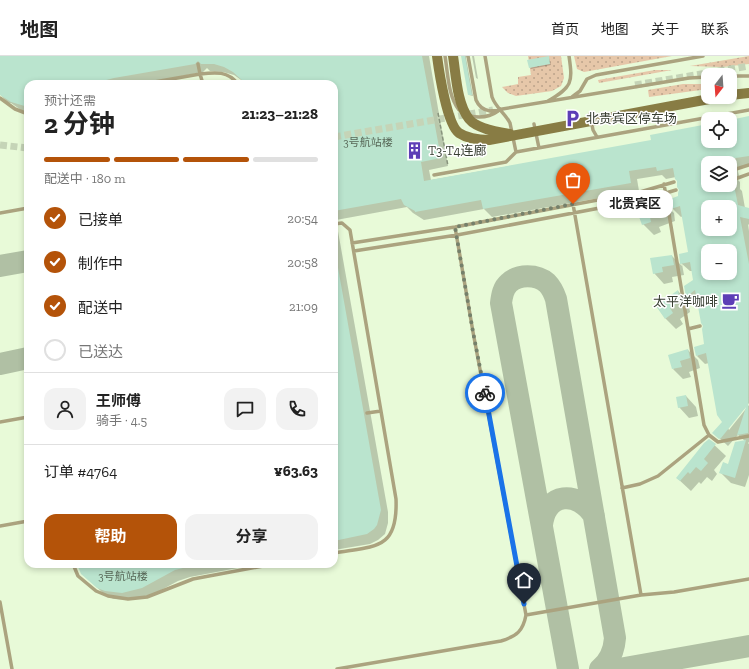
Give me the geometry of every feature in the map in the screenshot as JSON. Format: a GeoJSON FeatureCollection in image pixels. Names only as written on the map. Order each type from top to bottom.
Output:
{"type":"FeatureCollection","features":[{"type":"Feature","properties":{"kind":"main road"},"geometry":{"type":"LineString","coordinates":[[437,56],[444,97],[450,116],[457,132],[471,139],[489,140],[701,101]]}},
{"type":"Feature","properties":{"kind":"main road"},"geometry":{"type":"LineString","coordinates":[[452,56],[461,102],[470,120],[483,128],[517,135]]}},
{"type":"Feature","properties":{"kind":"main road"},"geometry":{"type":"LineString","coordinates":[[737,95],[749,93]]}},
{"type":"Feature","properties":{"kind":"lane"},"geometry":{"type":"LineString","coordinates":[[445,56],[452,97],[460,112],[467,116],[478,117],[493,115],[499,110]]}},
{"type":"Feature","properties":{"kind":"lane"},"geometry":{"type":"LineString","coordinates":[[468,56],[477,103],[479,107],[484,110],[499,110],[689,78],[701,77]]}},
{"type":"Feature","properties":{"kind":"lane"},"geometry":{"type":"LineString","coordinates":[[485,56],[494,104],[510,123],[516,152]]}},
{"type":"Feature","properties":{"kind":"lane"},"geometry":{"type":"LineString","coordinates":[[545,102],[561,93],[568,87],[571,80],[569,56]]}},
{"type":"Feature","properties":{"kind":"lane"},"geometry":{"type":"LineString","coordinates":[[690,56],[695,58]]}},
{"type":"Feature","properties":{"kind":"lane"},"geometry":{"type":"LineString","coordinates":[[571,98],[580,91],[587,79],[596,75],[703,56]]}},
{"type":"Feature","properties":{"kind":"lane"},"geometry":{"type":"LineString","coordinates":[[198,64],[202,80]]}},
{"type":"Feature","properties":{"kind":"lane"},"geometry":{"type":"LineString","coordinates":[[166,80],[214,72],[227,74],[234,80]]}},
{"type":"Feature","properties":{"kind":"lane"},"geometry":{"type":"LineString","coordinates":[[737,76],[749,76]]}},
{"type":"Feature","properties":{"kind":"lane"},"geometry":{"type":"LineString","coordinates":[[0,98],[15,109],[24,112]]}},
{"type":"Feature","properties":{"kind":"lane"},"geometry":{"type":"LineString","coordinates":[[434,175],[506,162],[516,152],[749,110]]}},
{"type":"Feature","properties":{"kind":"lane"},"geometry":{"type":"LineString","coordinates":[[590,114],[593,130],[597,138]]}},
{"type":"Feature","properties":{"kind":"lane"},"geometry":{"type":"LineString","coordinates":[[534,124],[539,148]]}},
{"type":"Feature","properties":{"kind":"lane"},"geometry":{"type":"LineString","coordinates":[[737,169],[749,167]]}},
{"type":"Feature","properties":{"kind":"lane"},"geometry":{"type":"LineString","coordinates":[[737,178],[749,174]]}},
{"type":"Feature","properties":{"kind":"lane"},"geometry":{"type":"LineString","coordinates":[[352,243],[455,227],[640,192],[674,182]]}},
{"type":"Feature","properties":{"kind":"lane"},"geometry":{"type":"LineString","coordinates":[[664,184],[704,425],[709,435],[718,442],[749,436]]}},
{"type":"Feature","properties":{"kind":"lane"},"geometry":{"type":"LineString","coordinates":[[354,251],[457,235],[642,200],[676,190]]}},
{"type":"Feature","properties":{"kind":"lane"},"geometry":{"type":"LineString","coordinates":[[573,204],[641,595]]}},
{"type":"Feature","properties":{"kind":"lane"},"geometry":{"type":"LineString","coordinates":[[0,213],[24,209]]}},
{"type":"Feature","properties":{"kind":"lane"},"geometry":{"type":"LineString","coordinates":[[338,224],[342,223],[350,230],[396,498],[396,511],[392,532],[385,541],[378,545],[338,552]]}},
{"type":"Feature","properties":{"kind":"lane"},"geometry":{"type":"LineString","coordinates":[[337,669],[501,641],[514,636],[519,632],[524,624],[526,615],[455,227]]}},
{"type":"Feature","properties":{"kind":"lane"},"geometry":{"type":"LineString","coordinates":[[688,328],[700,326]]}},
{"type":"Feature","properties":{"kind":"lane"},"geometry":{"type":"LineString","coordinates":[[367,413],[381,411]]}},
{"type":"Feature","properties":{"kind":"lane"},"geometry":{"type":"LineString","coordinates":[[0,422],[24,418]]}},
{"type":"Feature","properties":{"kind":"lane"},"geometry":{"type":"LineString","coordinates":[[622,488],[640,484],[658,476],[709,435]]}},
{"type":"Feature","properties":{"kind":"lane"},"geometry":{"type":"LineString","coordinates":[[0,526],[24,522]]}},
{"type":"Feature","properties":{"kind":"lane"},"geometry":{"type":"LineString","coordinates":[[75,568],[78,576],[96,591],[108,596],[128,599],[147,597],[193,579],[252,568]]}},
{"type":"Feature","properties":{"kind":"lane"},"geometry":{"type":"LineString","coordinates":[[526,615],[641,595],[674,592],[749,579]]}},
{"type":"Feature","properties":{"kind":"lane"},"geometry":{"type":"LineString","coordinates":[[0,602],[12,669]]}},
{"type":"Feature","properties":{"kind":"shaded area"},"geometry":{"type":"Polygon","coordinates":[[[528,56],[561,56],[564,78],[561,86],[552,91],[516,96],[508,93],[502,87],[518,84],[518,77],[531,75],[528,56]]]}},
{"type":"Feature","properties":{"kind":"shaded area"},"geometry":{"type":"Polygon","coordinates":[[[574,56],[672,56],[584,72],[577,69],[574,56]]]}},
{"type":"Feature","properties":{"kind":"shaded area"},"geometry":{"type":"Polygon","coordinates":[[[749,56],[749,64],[722,67],[690,66],[749,56]]]}},
{"type":"Feature","properties":{"kind":"shaded area"},"geometry":{"type":"Polygon","coordinates":[[[655,70],[672,70],[599,83],[598,80],[655,70]]]}},
{"type":"Feature","properties":{"kind":"shaded area"},"geometry":{"type":"Polygon","coordinates":[[[683,84],[701,84],[701,90],[649,97],[648,90],[683,84]]]}},
{"type":"Feature","properties":{"kind":"building"},"geometry":{"type":"Polygon","coordinates":[[[0,56],[422,56],[441,158],[421,162],[424,181],[651,140],[650,135],[701,125],[701,148],[737,148],[737,119],[749,116],[749,156],[737,158],[737,156],[701,156],[701,192],[735,192],[737,200],[738,205],[749,208],[749,219],[740,217],[749,264],[748,433],[737,435],[746,407],[721,438],[719,439],[712,433],[722,422],[717,415],[706,353],[696,356],[694,347],[704,344],[703,326],[701,323],[695,290],[686,297],[684,286],[693,280],[690,262],[680,264],[679,254],[688,252],[680,206],[671,209],[670,199],[678,196],[679,190],[673,168],[657,171],[656,167],[629,171],[631,183],[483,209],[481,200],[415,212],[404,205],[401,199],[338,210],[338,80],[242,80],[233,72],[224,67],[214,64],[201,64],[198,61],[195,64],[106,80],[24,80],[24,106],[11,102],[0,95],[0,56]]]}},
{"type":"Feature","properties":{"kind":"building"},"geometry":{"type":"Polygon","coordinates":[[[461,56],[465,56],[472,95],[468,95],[461,56]]]}},
{"type":"Feature","properties":{"kind":"building"},"geometry":{"type":"Polygon","coordinates":[[[549,56],[550,64],[529,68],[527,60],[549,56]]]}},
{"type":"Feature","properties":{"kind":"building"},"geometry":{"type":"Polygon","coordinates":[[[664,201],[665,211],[650,217],[651,222],[642,225],[637,211],[664,201]]]}},
{"type":"Feature","properties":{"kind":"building"},"geometry":{"type":"Polygon","coordinates":[[[672,255],[674,265],[662,267],[663,272],[653,274],[650,258],[672,255]]]}},
{"type":"Feature","properties":{"kind":"building"},"geometry":{"type":"Polygon","coordinates":[[[338,268],[381,510],[377,525],[367,534],[338,540],[338,268]]]}},
{"type":"Feature","properties":{"kind":"building"},"geometry":{"type":"Polygon","coordinates":[[[678,290],[680,301],[670,308],[673,313],[665,319],[656,306],[678,290]]]}},
{"type":"Feature","properties":{"kind":"building"},"geometry":{"type":"Polygon","coordinates":[[[688,349],[690,358],[680,361],[682,367],[672,369],[668,355],[688,349]]]}},
{"type":"Feature","properties":{"kind":"building"},"geometry":{"type":"Polygon","coordinates":[[[686,395],[688,406],[678,408],[676,397],[686,395]]]}},
{"type":"Feature","properties":{"kind":"building"},"geometry":{"type":"Polygon","coordinates":[[[709,439],[716,444],[704,459],[708,463],[701,471],[696,467],[690,474],[688,472],[680,481],[676,478],[704,443],[709,439]]]}},
{"type":"Feature","properties":{"kind":"building"},"geometry":{"type":"Polygon","coordinates":[[[746,440],[735,478],[719,473],[723,462],[728,464],[735,442],[746,440]]]}},
{"type":"Feature","properties":{"kind":"building"},"geometry":{"type":"Polygon","coordinates":[[[79,568],[183,568],[175,570],[142,588],[122,593],[105,591],[97,588],[81,574],[79,568]]]}},
{"type":"Feature","properties":{"kind":"taxiway"},"geometry":{"type":"LineString","coordinates":[[0,266],[24,262]]}},
{"type":"Feature","properties":{"kind":"taxiway"},"geometry":{"type":"LineString","coordinates":[[568,669],[501,303],[505,287],[517,278],[528,276],[538,278],[547,283],[556,299],[615,638],[611,655],[600,669]]}},
{"type":"Feature","properties":{"kind":"taxiway"},"geometry":{"type":"LineString","coordinates":[[0,364],[24,359]]}},
{"type":"Feature","properties":{"kind":"taxiway"},"geometry":{"type":"LineString","coordinates":[[542,525],[545,514],[550,506],[556,501],[564,498],[580,502],[594,516]]}},
{"type":"Feature","properties":{"kind":"taxiway"},"geometry":{"type":"LineString","coordinates":[[619,669],[749,646]]}},
{"type":"Feature","properties":{"kind":"tunnel"},"geometry":{"type":"LineString","coordinates":[[635,85],[749,66]]}},
{"type":"Feature","properties":{"kind":"tunnel"},"geometry":{"type":"LineString","coordinates":[[338,136],[493,110]]}},
{"type":"Feature","properties":{"kind":"tunnel"},"geometry":{"type":"LineString","coordinates":[[0,145],[24,148]]}},
{"type":"Feature","properties":{"kind":"way so far"},"geometry":{"type":"LineString","coordinates":[[485,393],[455,227],[573,204]]}},
{"type":"Feature","properties":{"kind":"place","name":"北贵宾区停车场"},"geometry":{"type":"Point","coordinates":[573,118]}},
{"type":"Feature","properties":{"kind":"place","name":"T3-T4连廊"},"geometry":{"type":"Point","coordinates":[415,150]}},
{"type":"Feature","properties":{"kind":"place","name":"北贵宾区"},"geometry":{"type":"Point","coordinates":[573,204]}},
{"type":"Feature","properties":{"kind":"place","name":"太平洋咖啡"},"geometry":{"type":"Point","coordinates":[731,301]}},
{"type":"Feature","properties":{"kind":"route"},"geometry":{"type":"LineString","coordinates":[[485,393],[524,604]]}}]}
